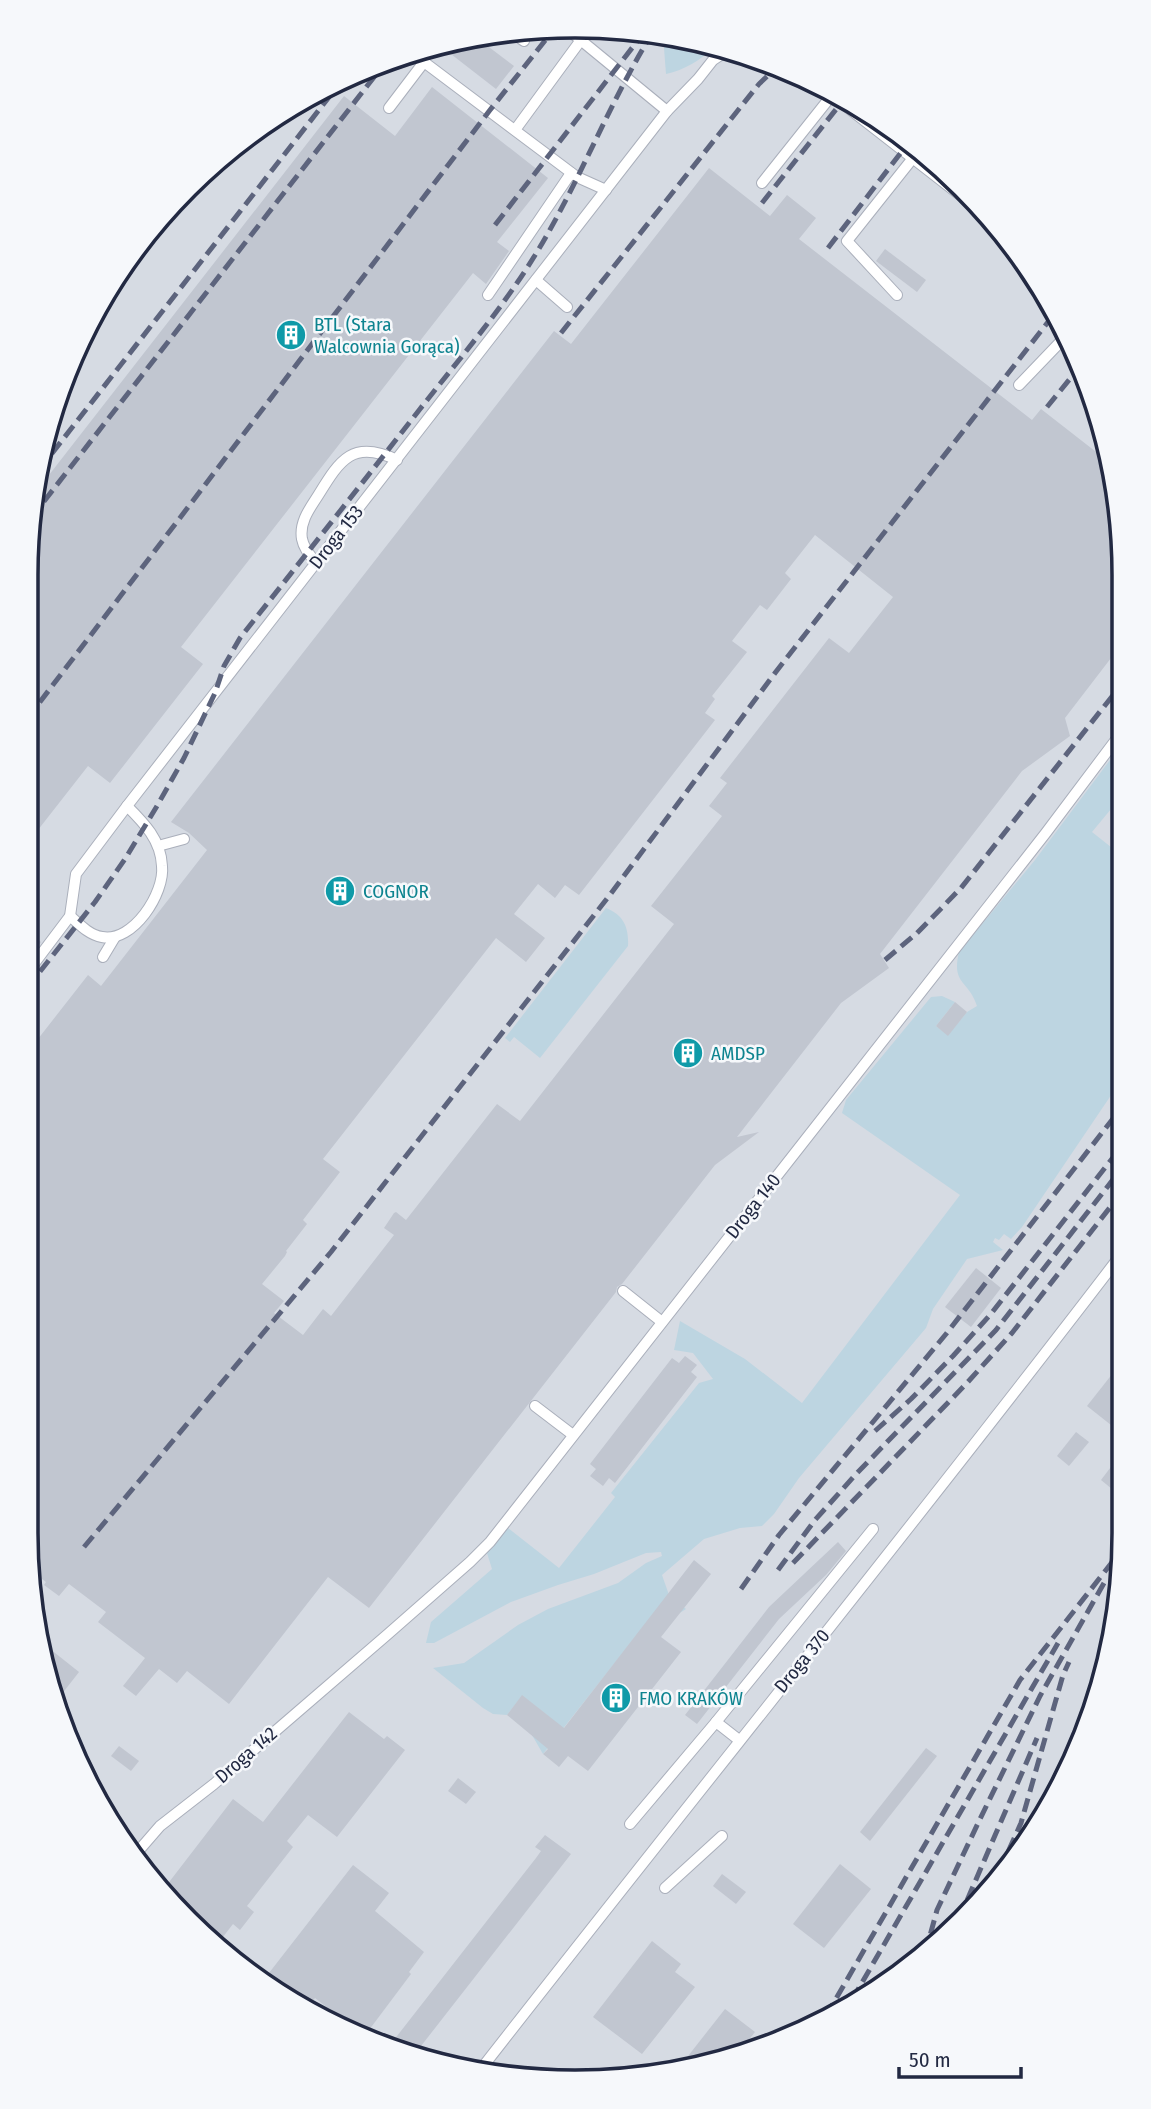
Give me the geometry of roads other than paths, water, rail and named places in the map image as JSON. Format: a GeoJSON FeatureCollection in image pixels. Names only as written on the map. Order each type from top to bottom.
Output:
{"type":"FeatureCollection","features":[{"type":"Feature","properties":{"kind":"lane"},"geometry":{"type":"LineString","coordinates":[[578,38],[667,111],[716,58]]}},
{"type":"Feature","properties":{"kind":"lane"},"geometry":{"type":"LineString","coordinates":[[515,130],[583,38]]}},
{"type":"Feature","properties":{"kind":"lane"},"geometry":{"type":"LineString","coordinates":[[389,108],[424,62],[571,173],[606,190]]}},
{"type":"Feature","properties":{"kind":"lane"},"geometry":{"type":"LineString","coordinates":[[762,183],[827,101]]}},
{"type":"Feature","properties":{"kind":"lane","name":"Droga 153"},"geometry":{"type":"LineString","coordinates":[[38,958],[70,916],[76,874],[667,111]]}},
{"type":"Feature","properties":{"kind":"lane"},"geometry":{"type":"LineString","coordinates":[[895,144],[912,157]]}},
{"type":"Feature","properties":{"kind":"lane"},"geometry":{"type":"LineString","coordinates":[[897,295],[847,241],[913,158]]}},
{"type":"Feature","properties":{"kind":"lane"},"geometry":{"type":"LineString","coordinates":[[488,295],[571,173]]}},
{"type":"Feature","properties":{"kind":"lane"},"geometry":{"type":"LineString","coordinates":[[536,280],[567,307]]}},
{"type":"Feature","properties":{"kind":"lane"},"geometry":{"type":"LineString","coordinates":[[1019,385],[1059,343]]}},
{"type":"Feature","properties":{"kind":"lane"},"geometry":{"type":"LineString","coordinates":[[316,563],[306,550],[302,538],[302,524],[339,463],[353,454],[368,451],[382,453],[397,460]]}},
{"type":"Feature","properties":{"kind":"lane","name":"Droga 140"},"geometry":{"type":"LineString","coordinates":[[362,1657],[480,1552],[1112,745]]}},
{"type":"Feature","properties":{"kind":"lane"},"geometry":{"type":"LineString","coordinates":[[70,916],[92,934],[103,938],[115,937],[139,923],[160,888],[163,866],[158,846],[149,828],[127,806]]}},
{"type":"Feature","properties":{"kind":"lane"},"geometry":{"type":"LineString","coordinates":[[158,846],[184,839]]}},
{"type":"Feature","properties":{"kind":"lane"},"geometry":{"type":"LineString","coordinates":[[103,957],[115,937]]}},
{"type":"Feature","properties":{"kind":"lane","name":"Droga 370"},"geometry":{"type":"LineString","coordinates":[[486,2063],[738,1740],[991,1425],[1112,1266]]}},
{"type":"Feature","properties":{"kind":"lane"},"geometry":{"type":"LineString","coordinates":[[624,1291],[662,1322]]}},
{"type":"Feature","properties":{"kind":"lane"},"geometry":{"type":"LineString","coordinates":[[534,1406],[573,1435]]}},
{"type":"Feature","properties":{"kind":"lane"},"geometry":{"type":"LineString","coordinates":[[630,1824],[873,1529]]}},
{"type":"Feature","properties":{"kind":"lane","name":"Droga 142"},"geometry":{"type":"LineString","coordinates":[[141,1848],[160,1826],[214,1784],[362,1657]]}},
{"type":"Feature","properties":{"kind":"lane"},"geometry":{"type":"LineString","coordinates":[[716,1722],[738,1740]]}},
{"type":"Feature","properties":{"kind":"lane"},"geometry":{"type":"LineString","coordinates":[[665,1888],[722,1836]]}},
{"type":"Feature","properties":{"kind":"railway"},"geometry":{"type":"LineString","coordinates":[[38,705],[546,40]]}},
{"type":"Feature","properties":{"kind":"railway"},"geometry":{"type":"LineString","coordinates":[[495,225],[637,42]]}},
{"type":"Feature","properties":{"kind":"railway"},"geometry":{"type":"LineString","coordinates":[[38,974],[95,902],[157,806],[184,758],[215,693],[224,666],[240,638],[481,332],[524,273],[553,225],[622,86],[646,43]]}},
{"type":"Feature","properties":{"kind":"railway"},"geometry":{"type":"LineString","coordinates":[[561,333],[769,75]]}},
{"type":"Feature","properties":{"kind":"railway"},"geometry":{"type":"LineString","coordinates":[[44,502],[374,78]]}},
{"type":"Feature","properties":{"kind":"railway"},"geometry":{"type":"LineString","coordinates":[[54,451],[327,100]]}},
{"type":"Feature","properties":{"kind":"railway"},"geometry":{"type":"LineString","coordinates":[[762,203],[838,107]]}},
{"type":"Feature","properties":{"kind":"railway"},"geometry":{"type":"LineString","coordinates":[[828,248],[903,150]]}},
{"type":"Feature","properties":{"kind":"railway"},"geometry":{"type":"LineString","coordinates":[[84,1547],[331,1252],[609,896],[775,673],[1048,321]]}},
{"type":"Feature","properties":{"kind":"railway"},"geometry":{"type":"LineString","coordinates":[[1047,407],[1074,374]]}},
{"type":"Feature","properties":{"kind":"railway"},"geometry":{"type":"LineString","coordinates":[[885,960],[917,933],[961,888],[1112,696]]}},
{"type":"Feature","properties":{"kind":"railway"},"geometry":{"type":"LineString","coordinates":[[741,1589],[779,1535],[946,1334],[1112,1120]]}},
{"type":"Feature","properties":{"kind":"railway"},"geometry":{"type":"LineString","coordinates":[[875,1431],[911,1399],[990,1315],[1112,1159]]}},
{"type":"Feature","properties":{"kind":"railway"},"geometry":{"type":"LineString","coordinates":[[778,1570],[815,1520],[857,1473],[996,1330],[1112,1181]]}},
{"type":"Feature","properties":{"kind":"railway"},"geometry":{"type":"LineString","coordinates":[[793,1563],[1012,1333],[1112,1205]]}},
{"type":"Feature","properties":{"kind":"railway"},"geometry":{"type":"LineString","coordinates":[[832,2005],[1020,1680],[1111,1563]]}},
{"type":"Feature","properties":{"kind":"railway"},"geometry":{"type":"LineString","coordinates":[[930,1937],[937,1910],[1040,1696],[1104,1583]]}},
{"type":"Feature","properties":{"kind":"railway"},"geometry":{"type":"LineString","coordinates":[[858,1990],[1058,1643]]}},
{"type":"Feature","properties":{"kind":"railway"},"geometry":{"type":"LineString","coordinates":[[1009,1851],[1021,1823],[1069,1662]]}},
{"type":"Feature","properties":{"kind":"railway"},"geometry":{"type":"LineString","coordinates":[[967,1901],[1037,1738]]}},
{"type":"Feature","properties":{"kind":"place","name":"BTL (Stara Walcownia Gorąca)"},"geometry":{"type":"Point","coordinates":[291,335]}},
{"type":"Feature","properties":{"kind":"place","name":"COGNOR"},"geometry":{"type":"Point","coordinates":[340,891]}},
{"type":"Feature","properties":{"kind":"place","name":"AMDSP"},"geometry":{"type":"Point","coordinates":[688,1053]}},
{"type":"Feature","properties":{"kind":"place","name":"FMO KRAKÓW"},"geometry":{"type":"Point","coordinates":[616,1698]}}]}
